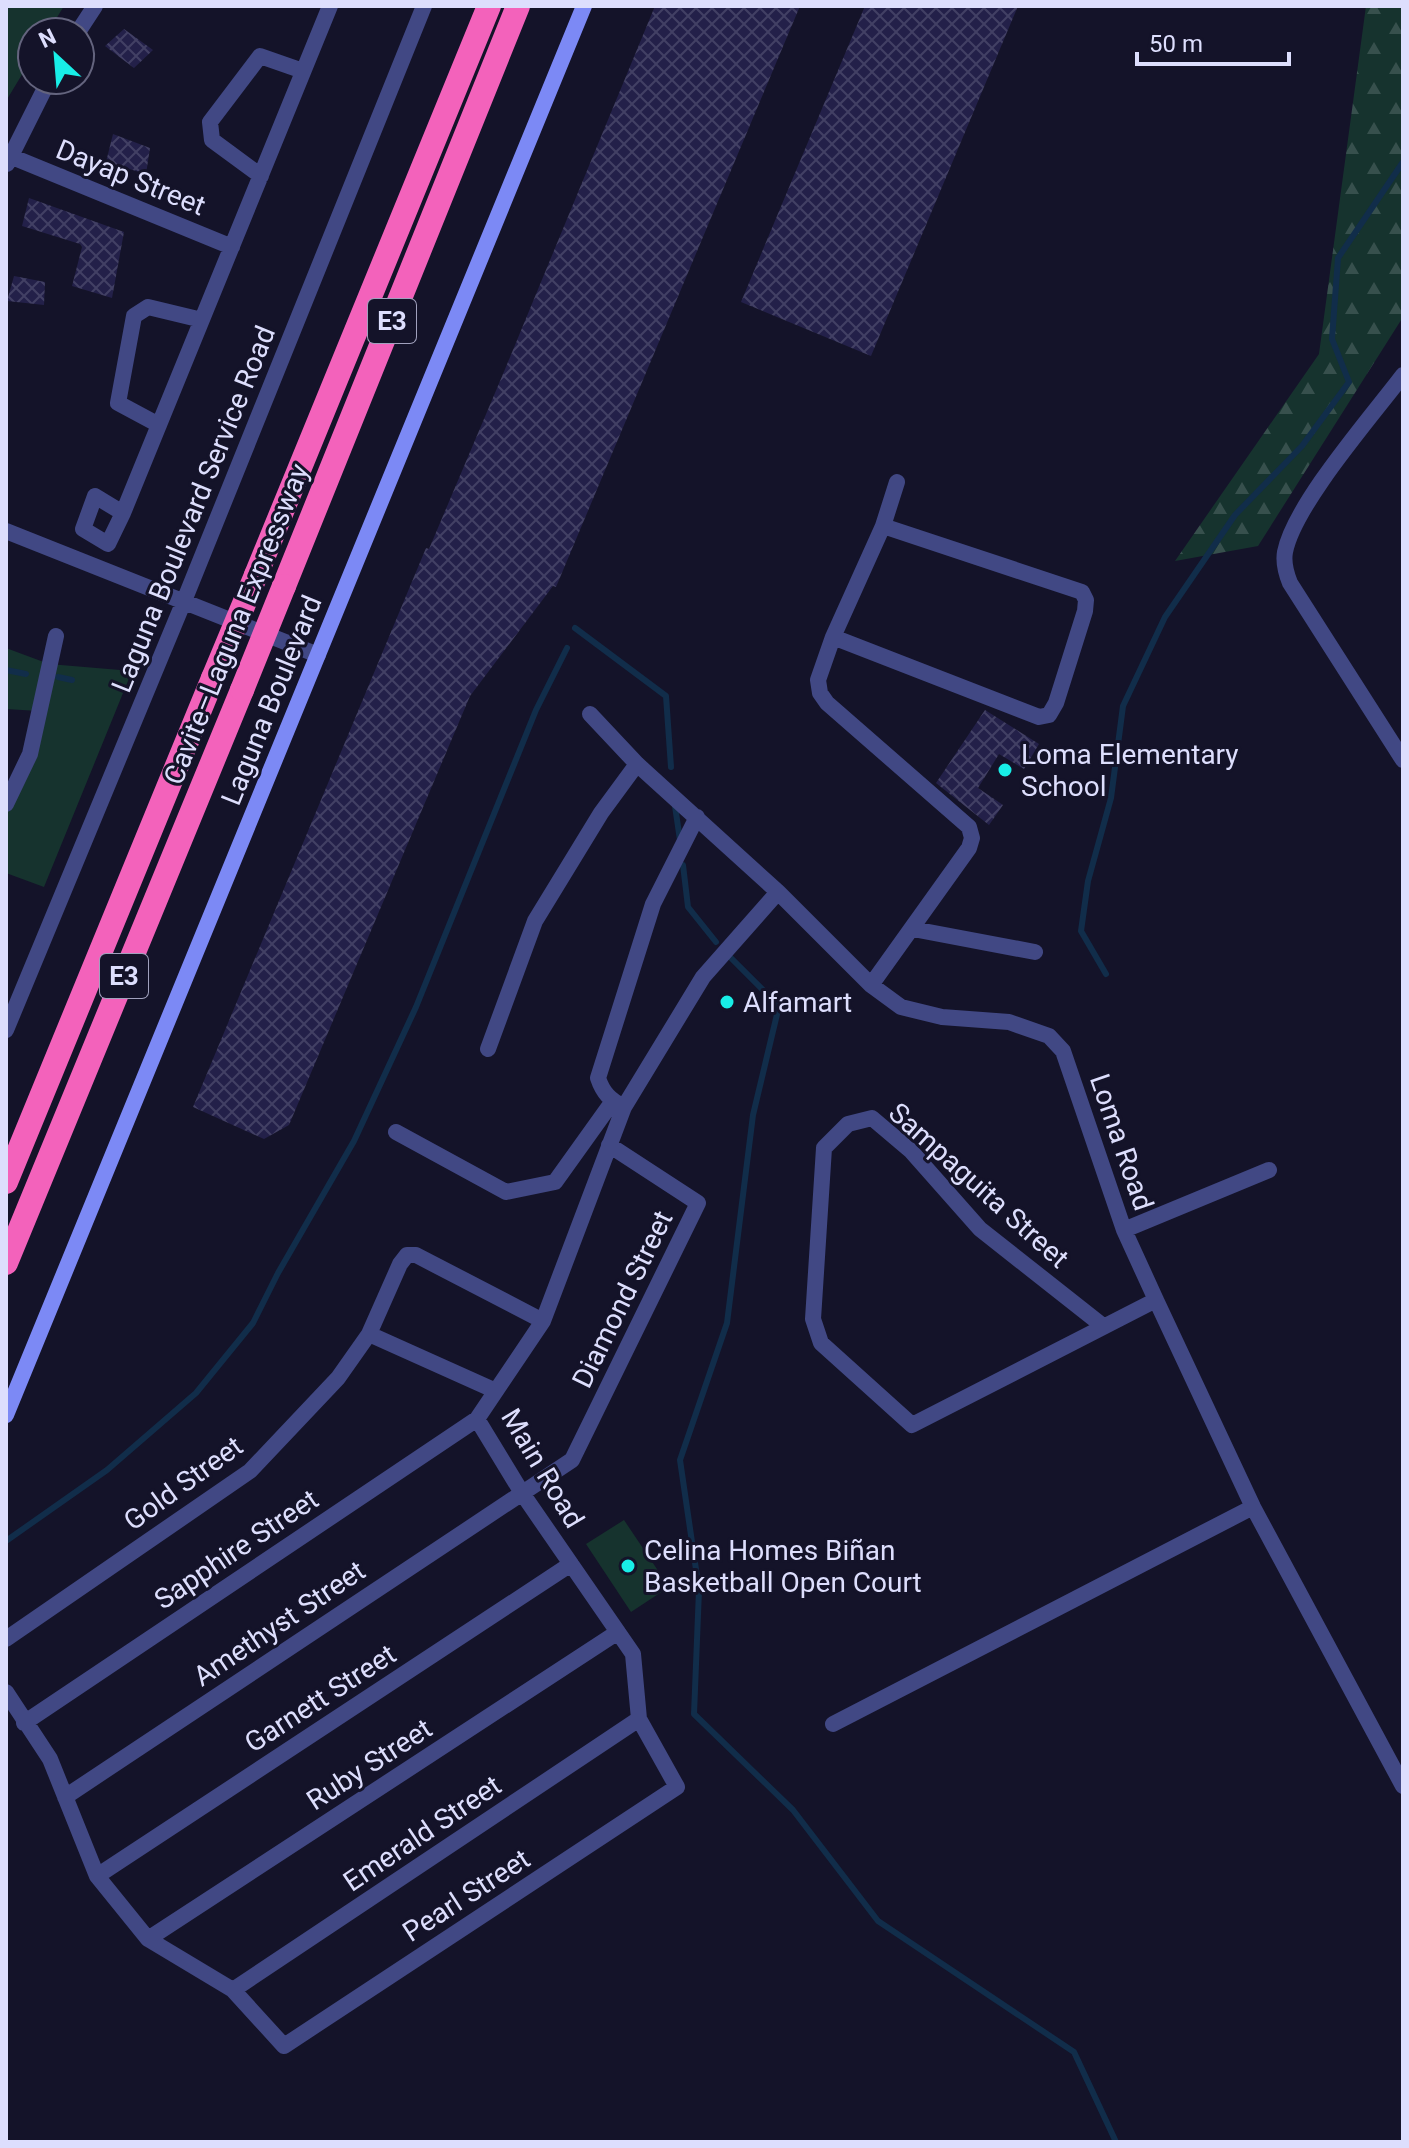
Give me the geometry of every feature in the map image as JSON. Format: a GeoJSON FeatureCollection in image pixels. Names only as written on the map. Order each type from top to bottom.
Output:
{"type":"FeatureCollection","features":[{"type":"Feature","properties":{"kind":"highway","name":"Cavite–Laguna Expressway"},"geometry":{"type":"LineString","coordinates":[[6,1182],[489,6]]}},
{"type":"Feature","properties":{"kind":"highway","name":"Cavite–Laguna Expressway"},"geometry":{"type":"LineString","coordinates":[[6,1263],[242,690],[518,6]]}},
{"type":"Feature","properties":{"kind":"main road","name":"Laguna Boulevard"},"geometry":{"type":"LineString","coordinates":[[6,1415],[584,6]]}},
{"type":"Feature","properties":{"kind":"street"},"geometry":{"type":"LineString","coordinates":[[123,513],[330,6]]}},
{"type":"Feature","properties":{"kind":"street","name":"Laguna Boulevard Service Road"},"geometry":{"type":"LineString","coordinates":[[6,1030],[184,601],[424,6]]}},
{"type":"Feature","properties":{"kind":"street"},"geometry":{"type":"LineString","coordinates":[[261,176],[212,140],[210,122],[260,56],[303,71]]}},
{"type":"Feature","properties":{"kind":"street"},"geometry":{"type":"LineString","coordinates":[[8,161],[41,96]]}},
{"type":"Feature","properties":{"kind":"street","name":"Dayap Street"},"geometry":{"type":"LineString","coordinates":[[8,161],[232,247]]}},
{"type":"Feature","properties":{"kind":"street"},"geometry":{"type":"LineString","coordinates":[[159,425],[118,403],[134,316],[148,307],[202,320]]}},
{"type":"Feature","properties":{"kind":"street"},"geometry":{"type":"LineString","coordinates":[[1403,375],[1302,512],[1288,543],[1284,561],[1290,583],[1403,760]]}},
{"type":"Feature","properties":{"kind":"street"},"geometry":{"type":"LineString","coordinates":[[871,985],[969,848],[972,838],[969,827],[827,703],[820,693],[818,680],[833,637],[883,526],[897,482]]}},
{"type":"Feature","properties":{"kind":"street"},"geometry":{"type":"LineString","coordinates":[[833,637],[1039,717],[1049,715],[1056,703],[1085,611],[1086,600],[1082,592],[883,526]]}},
{"type":"Feature","properties":{"kind":"street"},"geometry":{"type":"LineString","coordinates":[[6,531],[318,655]]}},
{"type":"Feature","properties":{"kind":"street"},"geometry":{"type":"LineString","coordinates":[[6,804],[30,754],[56,636]]}},
{"type":"Feature","properties":{"kind":"street","name":"Loma Road"},"geometry":{"type":"LineString","coordinates":[[590,714],[637,764],[778,892],[871,985],[901,1007],[942,1017],[1009,1022],[1049,1036],[1063,1051],[1124,1230],[1156,1300],[1253,1507],[1403,1786]]}},
{"type":"Feature","properties":{"kind":"street"},"geometry":{"type":"LineString","coordinates":[[488,1049],[535,921],[601,813],[637,764]]}},
{"type":"Feature","properties":{"kind":"street"},"geometry":{"type":"LineString","coordinates":[[618,1104],[602,1090],[598,1078],[653,904],[697,817]]}},
{"type":"Feature","properties":{"kind":"street"},"geometry":{"type":"LineString","coordinates":[[396,1132],[506,1192],[555,1182],[618,1104],[703,977],[778,892]]}},
{"type":"Feature","properties":{"kind":"street"},"geometry":{"type":"LineString","coordinates":[[913,929],[1035,952]]}},
{"type":"Feature","properties":{"kind":"street","name":"Main Road"},"geometry":{"type":"LineString","coordinates":[[618,1104],[615,1128],[543,1321],[477,1419],[522,1493],[633,1654],[639,1719],[677,1787]]}},
{"type":"Feature","properties":{"kind":"street","name":"Sampaguita Street"},"geometry":{"type":"LineString","coordinates":[[1103,1326],[980,1229],[911,1151],[872,1118],[848,1124],[824,1148],[813,1319],[816,1330],[821,1343],[912,1425],[1156,1300]]}},
{"type":"Feature","properties":{"kind":"street","name":"Diamond Street"},"geometry":{"type":"LineString","coordinates":[[522,1493],[572,1460],[698,1203],[609,1145]]}},
{"type":"Feature","properties":{"kind":"street"},"geometry":{"type":"LineString","coordinates":[[1124,1230],[1269,1170]]}},
{"type":"Feature","properties":{"kind":"street","name":"Gold Street"},"geometry":{"type":"LineString","coordinates":[[6,1639],[250,1471],[338,1378],[369,1334],[400,1264],[407,1255],[416,1255],[543,1321]]}},
{"type":"Feature","properties":{"kind":"street"},"geometry":{"type":"LineString","coordinates":[[369,1334],[496,1391]]}},
{"type":"Feature","properties":{"kind":"street","name":"Sapphire Street"},"geometry":{"type":"LineString","coordinates":[[24,1723],[477,1419]]}},
{"type":"Feature","properties":{"kind":"street","name":"Amethyst Street"},"geometry":{"type":"LineString","coordinates":[[65,1797],[522,1493]]}},
{"type":"Feature","properties":{"kind":"street"},"geometry":{"type":"LineString","coordinates":[[833,1724],[1253,1507]]}},
{"type":"Feature","properties":{"kind":"street","name":"Garnett Street"},"geometry":{"type":"LineString","coordinates":[[97,1876],[571,1564]]}},
{"type":"Feature","properties":{"kind":"street","name":"Ruby Street"},"geometry":{"type":"LineString","coordinates":[[148,1939],[618,1632]]}},
{"type":"Feature","properties":{"kind":"street"},"geometry":{"type":"LineString","coordinates":[[6,1692],[50,1759],[97,1876],[148,1939],[233,1990]]}},
{"type":"Feature","properties":{"kind":"street","name":"Emerald Street"},"geometry":{"type":"LineString","coordinates":[[233,1990],[639,1719]]}},
{"type":"Feature","properties":{"kind":"street","name":"Pearl Street"},"geometry":{"type":"LineString","coordinates":[[233,1990],[284,2046],[677,1787]]}},
{"type":"Feature","properties":{"kind":"green space"},"geometry":{"type":"Polygon","coordinates":[[[6,6],[64,6],[58,16],[16,16],[16,84],[6,101],[6,6]]]}},
{"type":"Feature","properties":{"kind":"green space"},"geometry":{"type":"Polygon","coordinates":[[[1366,6],[1403,6],[1403,317],[1258,546],[1175,561],[1319,354],[1366,6]]]}},
{"type":"Feature","properties":{"kind":"green space"},"geometry":{"type":"Polygon","coordinates":[[[6,648],[49,664],[132,671],[44,887],[6,873],[6,804],[38,711],[6,709],[6,648]]]}},
{"type":"Feature","properties":{"kind":"green space","name":"Celina Homes Biñan Basketball Open Court"},"geometry":{"type":"Polygon","coordinates":[[[624,1520],[669,1587],[631,1612],[586,1544],[624,1520]]]}},
{"type":"Feature","properties":{"kind":"building"},"geometry":{"type":"Polygon","coordinates":[[[655,6],[800,6],[556,587],[553,586],[470,696],[289,1125],[264,1139],[193,1107],[655,6]]]}},
{"type":"Feature","properties":{"kind":"building"},"geometry":{"type":"Polygon","coordinates":[[[865,6],[1018,6],[871,356],[741,302],[865,6]]]}},
{"type":"Feature","properties":{"kind":"building"},"geometry":{"type":"Polygon","coordinates":[[[124,29],[153,50],[134,68],[105,46],[124,29]]]}},
{"type":"Feature","properties":{"kind":"building"},"geometry":{"type":"Polygon","coordinates":[[[113,134],[150,148],[146,174],[106,162],[113,134]]]}},
{"type":"Feature","properties":{"kind":"building"},"geometry":{"type":"Polygon","coordinates":[[[29,198],[124,232],[112,298],[72,286],[82,247],[80,244],[22,226],[29,198]]]}},
{"type":"Feature","properties":{"kind":"building"},"geometry":{"type":"Polygon","coordinates":[[[14,276],[45,282],[44,305],[7,301],[14,276]]]}},
{"type":"Feature","properties":{"kind":"building"},"geometry":{"type":"Polygon","coordinates":[[[985,710],[1039,744],[1024,769],[999,754],[978,788],[1003,805],[989,825],[936,783],[985,710]]]}},
{"type":"Feature","properties":{"kind":"waterway"},"geometry":{"type":"LineString","coordinates":[[1106,974],[1081,931],[1088,881],[1111,798],[1123,706],[1165,617],[1235,515],[1302,446],[1349,382],[1332,339],[1338,258],[1403,162]]}},
{"type":"Feature","properties":{"kind":"waterway"},"geometry":{"type":"LineString","coordinates":[[575,628],[666,696],[671,767]]}},
{"type":"Feature","properties":{"kind":"waterway"},"geometry":{"type":"LineString","coordinates":[[6,1541],[107,1470],[196,1393],[253,1323],[278,1273],[354,1141],[416,1007],[536,710],[567,648]]}},
{"type":"Feature","properties":{"kind":"waterway"},"geometry":{"type":"LineString","coordinates":[[6,670],[26,674]]}},
{"type":"Feature","properties":{"kind":"waterway"},"geometry":{"type":"LineString","coordinates":[[58,677],[72,680]]}},
{"type":"Feature","properties":{"kind":"waterway"},"geometry":{"type":"LineString","coordinates":[[675,806],[680,840]]}},
{"type":"Feature","properties":{"kind":"waterway"},"geometry":{"type":"LineString","coordinates":[[683,865],[688,907],[716,942]]}},
{"type":"Feature","properties":{"kind":"waterway"},"geometry":{"type":"LineString","coordinates":[[731,958],[779,1006],[753,1115],[727,1323],[680,1460],[699,1590],[694,1714],[793,1810],[878,1921],[1074,2052],[1116,2142]]}},
{"type":"Feature","properties":{"kind":"place","name":"Loma Elementary School"},"geometry":{"type":"Point","coordinates":[1005,770]}},
{"type":"Feature","properties":{"kind":"place","name":"Alfamart"},"geometry":{"type":"Point","coordinates":[727,1002]}},
{"type":"Feature","properties":{"kind":"place","name":"Celina Homes Biñan Basketball Open Court"},"geometry":{"type":"Point","coordinates":[628,1566]}}]}
